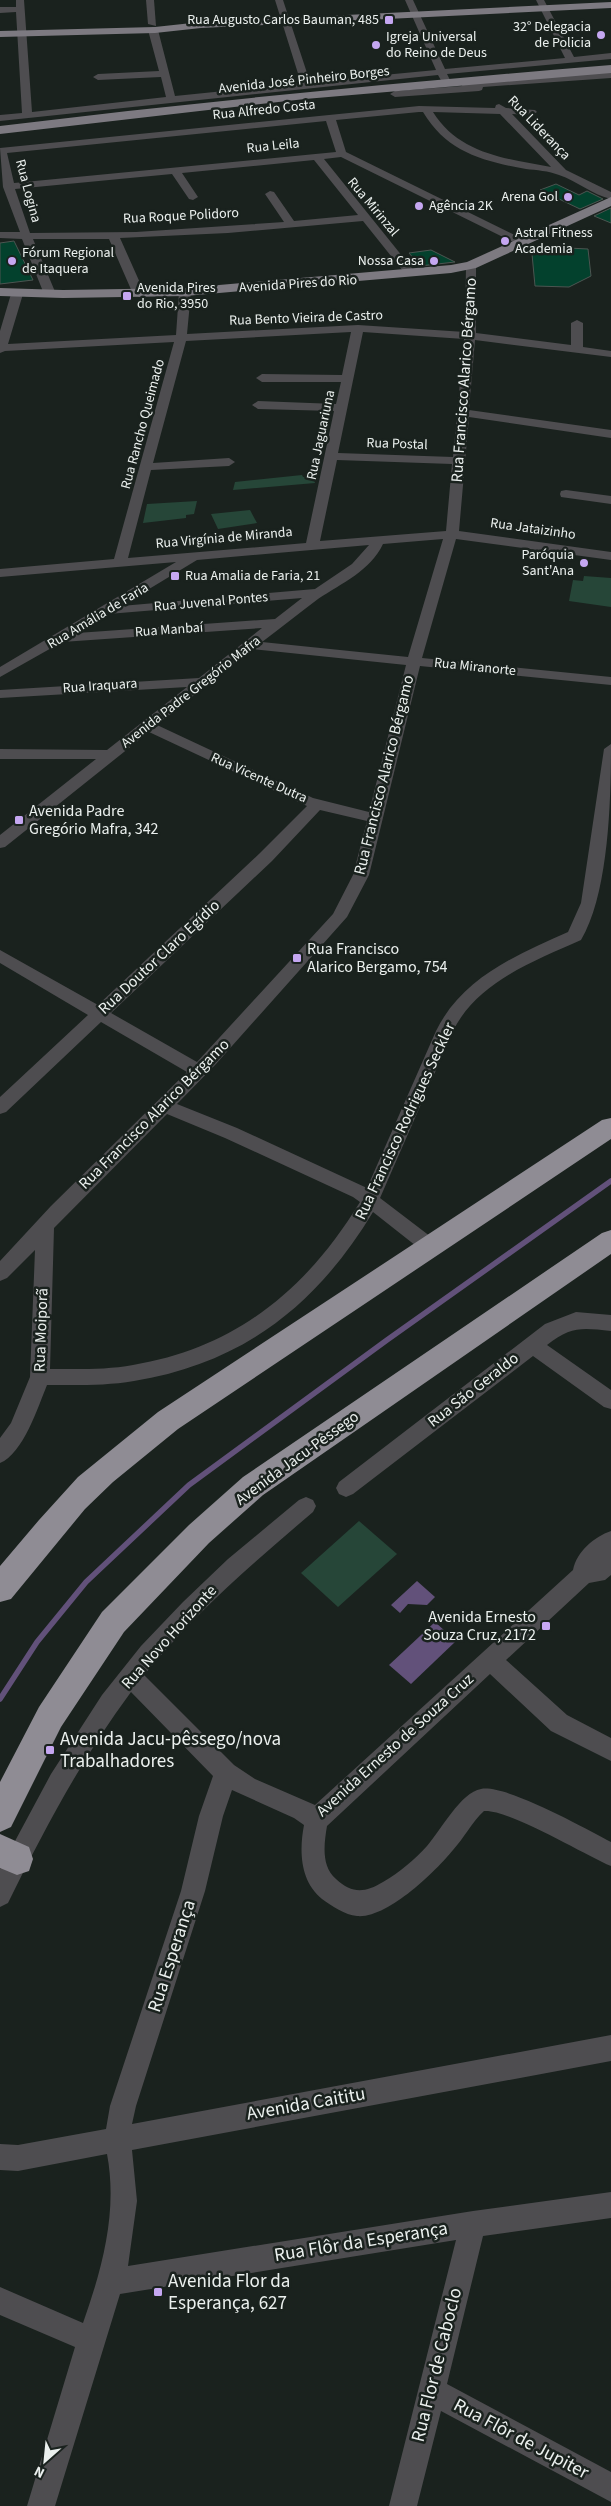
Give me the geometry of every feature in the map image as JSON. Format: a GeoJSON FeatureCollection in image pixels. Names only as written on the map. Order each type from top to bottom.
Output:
{"type":"FeatureCollection","features":[{"type":"Feature","properties":{"kind":"highway"},"geometry":{"type":"LineString","coordinates":[[0,1589],[47,1531],[102,1473],[170,1418],[233,1374],[432,1248],[611,1127]]}},
{"type":"Feature","properties":{"kind":"highway","name":"Avenida Jacu-Pêssego"},"geometry":{"type":"LineString","coordinates":[[0,1816],[50,1718],[114,1622],[199,1534],[261,1480],[611,1240]]}},
{"type":"Feature","properties":{"kind":"main road"},"geometry":{"type":"LineString","coordinates":[[0,34],[416,15],[542,5],[611,5]]}},
{"type":"Feature","properties":{"kind":"main road","name":"Avenida José Pinheiro Borges"},"geometry":{"type":"LineString","coordinates":[[0,123],[265,94],[611,65]]}},
{"type":"Feature","properties":{"kind":"main road","name":"Avenida José Pinheiro Borges"},"geometry":{"type":"LineString","coordinates":[[0,130],[449,79],[611,69]]}},
{"type":"Feature","properties":{"kind":"main road","name":"Avenida Pires do Rio"},"geometry":{"type":"LineString","coordinates":[[0,292],[17,294],[139,294],[185,292],[411,274],[471,265],[611,201]]}},
{"type":"Feature","properties":{"kind":"street"},"geometry":{"type":"LineString","coordinates":[[150,0],[154,27],[171,99]]}},
{"type":"Feature","properties":{"kind":"street"},"geometry":{"type":"LineString","coordinates":[[279,0],[306,85]]}},
{"type":"Feature","properties":{"kind":"street"},"geometry":{"type":"LineString","coordinates":[[409,0],[449,79]]}},
{"type":"Feature","properties":{"kind":"street"},"geometry":{"type":"LineString","coordinates":[[0,10],[20,5],[27,115]]}},
{"type":"Feature","properties":{"kind":"street"},"geometry":{"type":"LineString","coordinates":[[542,5],[570,59]]}},
{"type":"Feature","properties":{"kind":"street"},"geometry":{"type":"LineString","coordinates":[[449,79],[570,59],[611,56]]}},
{"type":"Feature","properties":{"kind":"street"},"geometry":{"type":"LineString","coordinates":[[98,77],[164,74]]}},
{"type":"Feature","properties":{"kind":"street"},"geometry":{"type":"LineString","coordinates":[[0,118],[306,85],[611,75]]}},
{"type":"Feature","properties":{"kind":"street","name":"Rua Liderança"},"geometry":{"type":"LineString","coordinates":[[485,88],[581,82]]}},
{"type":"Feature","properties":{"kind":"street"},"geometry":{"type":"LineString","coordinates":[[395,94],[485,88]]}},
{"type":"Feature","properties":{"kind":"street","name":"Rua Liderança"},"geometry":{"type":"LineString","coordinates":[[485,88],[502,111],[562,172],[611,196]]}},
{"type":"Feature","properties":{"kind":"street"},"geometry":{"type":"LineString","coordinates":[[426,109],[435,124],[445,134],[470,151],[492,158],[562,172]]}},
{"type":"Feature","properties":{"kind":"street","name":"Rua Alfredo Costa"},"geometry":{"type":"LineString","coordinates":[[1,151],[426,109],[532,112]]}},
{"type":"Feature","properties":{"kind":"street"},"geometry":{"type":"LineString","coordinates":[[330,118],[342,154],[521,242]]}},
{"type":"Feature","properties":{"kind":"street","name":"Rua Logina"},"geometry":{"type":"LineString","coordinates":[[1,151],[8,187],[25,236],[50,294]]}},
{"type":"Feature","properties":{"kind":"street","name":"Rua Leila"},"geometry":{"type":"LineString","coordinates":[[8,187],[342,154]]}},
{"type":"Feature","properties":{"kind":"street","name":"Rua Mirinzal"},"geometry":{"type":"LineString","coordinates":[[316,156],[411,274]]}},
{"type":"Feature","properties":{"kind":"street"},"geometry":{"type":"LineString","coordinates":[[175,170],[193,197]]}},
{"type":"Feature","properties":{"kind":"street"},"geometry":{"type":"LineString","coordinates":[[270,194],[291,225]]}},
{"type":"Feature","properties":{"kind":"street","name":"Rua Roque Polidoro"},"geometry":{"type":"LineString","coordinates":[[0,235],[113,235],[291,225],[364,218]]}},
{"type":"Feature","properties":{"kind":"street"},"geometry":{"type":"LineString","coordinates":[[113,235],[139,294]]}},
{"type":"Feature","properties":{"kind":"street","name":"Rua Francisco Alarico Bérgamo"},"geometry":{"type":"LineString","coordinates":[[0,1273],[198,1071],[339,917],[361,874],[414,660],[451,534],[460,461],[470,336],[473,282],[471,265]]}},
{"type":"Feature","properties":{"kind":"street","name":"Rua Rancho Queimado"},"geometry":{"type":"LineString","coordinates":[[120,562],[181,338],[185,292]]}},
{"type":"Feature","properties":{"kind":"street"},"geometry":{"type":"LineString","coordinates":[[0,349],[17,294]]}},
{"type":"Feature","properties":{"kind":"street"},"geometry":{"type":"LineString","coordinates":[[577,323],[577,349]]}},
{"type":"Feature","properties":{"kind":"street","name":"Rua Bento Vieira de Castro"},"geometry":{"type":"LineString","coordinates":[[0,349],[358,328],[470,336],[611,354]]}},
{"type":"Feature","properties":{"kind":"street","name":"Rua Jaguariuna"},"geometry":{"type":"LineString","coordinates":[[312,547],[358,328]]}},
{"type":"Feature","properties":{"kind":"street"},"geometry":{"type":"LineString","coordinates":[[262,378],[348,379]]}},
{"type":"Feature","properties":{"kind":"street"},"geometry":{"type":"LineString","coordinates":[[258,405],[341,408]]}},
{"type":"Feature","properties":{"kind":"street"},"geometry":{"type":"LineString","coordinates":[[463,413],[611,434]]}},
{"type":"Feature","properties":{"kind":"street","name":"Rua Postal"},"geometry":{"type":"LineString","coordinates":[[332,456],[460,461]]}},
{"type":"Feature","properties":{"kind":"street"},"geometry":{"type":"LineString","coordinates":[[147,467],[229,462]]}},
{"type":"Feature","properties":{"kind":"street"},"geometry":{"type":"LineString","coordinates":[[566,494],[611,500]]}},
{"type":"Feature","properties":{"kind":"street","name":"Rua Virgínia de Miranda"},"geometry":{"type":"LineString","coordinates":[[0,573],[451,534]]}},
{"type":"Feature","properties":{"kind":"street","name":"Rua Jataizinho"},"geometry":{"type":"LineString","coordinates":[[451,534],[611,556]]}},
{"type":"Feature","properties":{"kind":"street","name":"Avenida Padre Gregório Mafra"},"geometry":{"type":"LineString","coordinates":[[0,843],[148,726],[200,682],[317,593],[364,561],[376,548],[378,540]]}},
{"type":"Feature","properties":{"kind":"street","name":"Rua Amália de Faria"},"geometry":{"type":"LineString","coordinates":[[0,673],[195,557]]}},
{"type":"Feature","properties":{"kind":"street","name":"Rua Juvenal Pontes"},"geometry":{"type":"LineString","coordinates":[[104,612],[317,593]]}},
{"type":"Feature","properties":{"kind":"street","name":"Rua Manbaí"},"geometry":{"type":"LineString","coordinates":[[61,638],[277,623]]}},
{"type":"Feature","properties":{"kind":"street","name":"Rua Miranorte"},"geometry":{"type":"LineString","coordinates":[[250,645],[611,681]]}},
{"type":"Feature","properties":{"kind":"street","name":"Rua Iraquara"},"geometry":{"type":"LineString","coordinates":[[0,694],[200,682]]}},
{"type":"Feature","properties":{"kind":"street","name":"Rua Vicente Dutra"},"geometry":{"type":"LineString","coordinates":[[148,726],[317,804],[343,812],[375,818]]}},
{"type":"Feature","properties":{"kind":"street","name":"Rua Francisco Rodrigues Seckler"},"geometry":{"type":"LineString","coordinates":[[40,1377],[133,1373],[177,1364],[233,1341],[277,1315],[302,1293],[363,1217],[435,1052],[459,1007],[495,975],[575,936],[589,903],[611,749]]}},
{"type":"Feature","properties":{"kind":"street"},"geometry":{"type":"LineString","coordinates":[[0,754],[111,755]]}},
{"type":"Feature","properties":{"kind":"street","name":"Rua Doutor Claro Egídio"},"geometry":{"type":"LineString","coordinates":[[0,1107],[266,857],[317,804]]}},
{"type":"Feature","properties":{"kind":"street"},"geometry":{"type":"LineString","coordinates":[[0,956],[198,1071]]}},
{"type":"Feature","properties":{"kind":"street"},"geometry":{"type":"LineString","coordinates":[[163,1105],[231,1133],[359,1192],[371,1199],[432,1248]]}},
{"type":"Feature","properties":{"kind":"street","name":"Rua Moiporã"},"geometry":{"type":"LineString","coordinates":[[0,1454],[19,1428],[40,1377],[45,1226]]}},
{"type":"Feature","properties":{"kind":"street","name":"Rua São Geraldo"},"geometry":{"type":"LineString","coordinates":[[346,1488],[552,1330],[576,1320],[611,1323]]}},
{"type":"Feature","properties":{"kind":"street"},"geometry":{"type":"LineString","coordinates":[[532,1345],[611,1401]]}},
{"type":"Feature","properties":{"kind":"street","name":"Rua Novo Horizonte"},"geometry":{"type":"LineString","coordinates":[[0,1895],[8,1855],[97,1721],[130,1676],[152,1650],[217,1583],[306,1506]]}},
{"type":"Feature","properties":{"kind":"street","name":"Avenida Ernesto de Souza Cruz"},"geometry":{"type":"LineString","coordinates":[[584,1574],[583,1567],[586,1561],[611,1540]]}},
{"type":"Feature","properties":{"kind":"street","name":"Avenida Ernesto de Souza Cruz"},"geometry":{"type":"LineString","coordinates":[[130,1676],[226,1773],[247,1787],[272,1800],[302,1810],[316,1820],[489,1659],[584,1574],[597,1573],[611,1562]]}},
{"type":"Feature","properties":{"kind":"street"},"geometry":{"type":"LineString","coordinates":[[489,1659],[559,1723],[611,1750]]}},
{"type":"Feature","properties":{"kind":"street","name":"Rua Esperança"},"geometry":{"type":"LineString","coordinates":[[117,2138],[123,2106],[194,1891],[211,1816],[226,1773]]}},
{"type":"Feature","properties":{"kind":"street"},"geometry":{"type":"LineString","coordinates":[[316,1820],[312,1855],[316,1873],[328,1888],[347,1902],[357,1904],[376,1900],[401,1886],[424,1868],[474,1804],[480,1800],[492,1799],[529,1814],[611,1854]]}},
{"type":"Feature","properties":{"kind":"street","name":"Avenida Caititu"},"geometry":{"type":"LineString","coordinates":[[0,2156],[18,2158],[117,2138],[611,2048]]}},
{"type":"Feature","properties":{"kind":"street"},"geometry":{"type":"LineString","coordinates":[[40,2506],[91,2340],[111,2282],[119,2248],[124,2201],[122,2164],[117,2138]]}},
{"type":"Feature","properties":{"kind":"street","name":"Rua Flôr da Esperança"},"geometry":{"type":"LineString","coordinates":[[111,2282],[473,2224],[611,2206]]}},
{"type":"Feature","properties":{"kind":"street","name":"Rua Flor de Caboclo"},"geometry":{"type":"LineString","coordinates":[[403,2506],[430,2390],[473,2224]]}},
{"type":"Feature","properties":{"kind":"street"},"geometry":{"type":"LineString","coordinates":[[0,2301],[91,2340]]}},
{"type":"Feature","properties":{"kind":"street","name":"Rua Flôr de Jupiter"},"geometry":{"type":"LineString","coordinates":[[430,2390],[611,2488]]}},
{"type":"Feature","properties":{"kind":"green space"},"geometry":{"type":"Polygon","coordinates":[[[302,475],[303,477],[313,476],[315,483],[233,490],[235,482],[302,475]]]}},
{"type":"Feature","properties":{"kind":"green space"},"geometry":{"type":"Polygon","coordinates":[[[197,501],[194,514],[186,515],[186,518],[143,523],[147,504],[197,501]]]}},
{"type":"Feature","properties":{"kind":"green space"},"geometry":{"type":"Polygon","coordinates":[[[250,510],[257,523],[218,529],[211,514],[250,510]]]}},
{"type":"Feature","properties":{"kind":"green space"},"geometry":{"type":"Polygon","coordinates":[[[584,576],[611,578],[611,607],[569,601],[573,580],[583,581],[584,576]]]}},
{"type":"Feature","properties":{"kind":"green space"},"geometry":{"type":"Polygon","coordinates":[[[359,1521],[397,1554],[338,1607],[301,1573],[359,1521]]]}},
{"type":"Feature","properties":{"kind":"shaded area"},"geometry":{"type":"Polygon","coordinates":[[[417,1581],[435,1597],[427,1605],[408,1604],[400,1613],[391,1605],[417,1581]]]}},
{"type":"Feature","properties":{"kind":"shaded area"},"geometry":{"type":"Polygon","coordinates":[[[435,1622],[456,1641],[411,1684],[389,1665],[435,1622]]]}},
{"type":"Feature","properties":{"kind":"building","name":"Arena Gol"},"geometry":{"type":"Polygon","coordinates":[[[556,184],[579,195],[587,191],[603,199],[580,209],[540,190],[556,184]]]}},
{"type":"Feature","properties":{"kind":"building"},"geometry":{"type":"Polygon","coordinates":[[[611,208],[611,223],[594,216],[611,208]]]}},
{"type":"Feature","properties":{"kind":"building","name":"Fórum Regional de Itaquera"},"geometry":{"type":"Polygon","coordinates":[[[14,241],[33,280],[0,284],[0,243],[14,241]]]}},
{"type":"Feature","properties":{"kind":"building"},"geometry":{"type":"Polygon","coordinates":[[[548,247],[588,249],[591,276],[569,287],[535,286],[532,254],[548,247]]]}},
{"type":"Feature","properties":{"kind":"building","name":"Nossa Casa"},"geometry":{"type":"Polygon","coordinates":[[[431,250],[455,262],[420,266],[409,253],[431,250]]]}},
{"type":"Feature","properties":{"kind":"waterway"},"geometry":{"type":"LineString","coordinates":[[0,1699],[37,1642],[86,1582],[189,1485],[387,1340],[611,1181]]}},
{"type":"Feature","properties":{"kind":"place","name":"Rua Augusto Carlos Bauman, 485"},"geometry":{"type":"Point","coordinates":[389,20]}},
{"type":"Feature","properties":{"kind":"place","name":"32° Delegacia de Policia"},"geometry":{"type":"Point","coordinates":[601,35]}},
{"type":"Feature","properties":{"kind":"place","name":"Igreja Universal do Reino de Deus"},"geometry":{"type":"Point","coordinates":[376,45]}},
{"type":"Feature","properties":{"kind":"place","name":"Arena Gol"},"geometry":{"type":"Point","coordinates":[568,197]}},
{"type":"Feature","properties":{"kind":"place","name":"Agência 2K"},"geometry":{"type":"Point","coordinates":[419,206]}},
{"type":"Feature","properties":{"kind":"place","name":"Astral Fitness Academia"},"geometry":{"type":"Point","coordinates":[505,241]}},
{"type":"Feature","properties":{"kind":"place","name":"Fórum Regional de Itaquera"},"geometry":{"type":"Point","coordinates":[12,261]}},
{"type":"Feature","properties":{"kind":"place","name":"Nossa Casa"},"geometry":{"type":"Point","coordinates":[434,261]}},
{"type":"Feature","properties":{"kind":"place","name":"Avenida Pires do Rio, 3950"},"geometry":{"type":"Point","coordinates":[127,296]}},
{"type":"Feature","properties":{"kind":"place","name":"Paróquia Sant'Ana"},"geometry":{"type":"Point","coordinates":[584,563]}},
{"type":"Feature","properties":{"kind":"place","name":"Rua Amalia de Faria, 21"},"geometry":{"type":"Point","coordinates":[175,576]}},
{"type":"Feature","properties":{"kind":"place","name":"Avenida Padre Gregório Mafra, 342"},"geometry":{"type":"Point","coordinates":[19,820]}},
{"type":"Feature","properties":{"kind":"place","name":"Rua Francisco Alarico Bergamo, 754"},"geometry":{"type":"Point","coordinates":[297,958]}},
{"type":"Feature","properties":{"kind":"place","name":"Avenida Ernesto Souza Cruz, 2172"},"geometry":{"type":"Point","coordinates":[546,1626]}},
{"type":"Feature","properties":{"kind":"place","name":"Avenida Jacu-pêssego/nova Trabalhadores"},"geometry":{"type":"Point","coordinates":[50,1750]}},
{"type":"Feature","properties":{"kind":"place","name":"Avenida Flor da Esperança, 627"},"geometry":{"type":"Point","coordinates":[158,2292]}}]}
